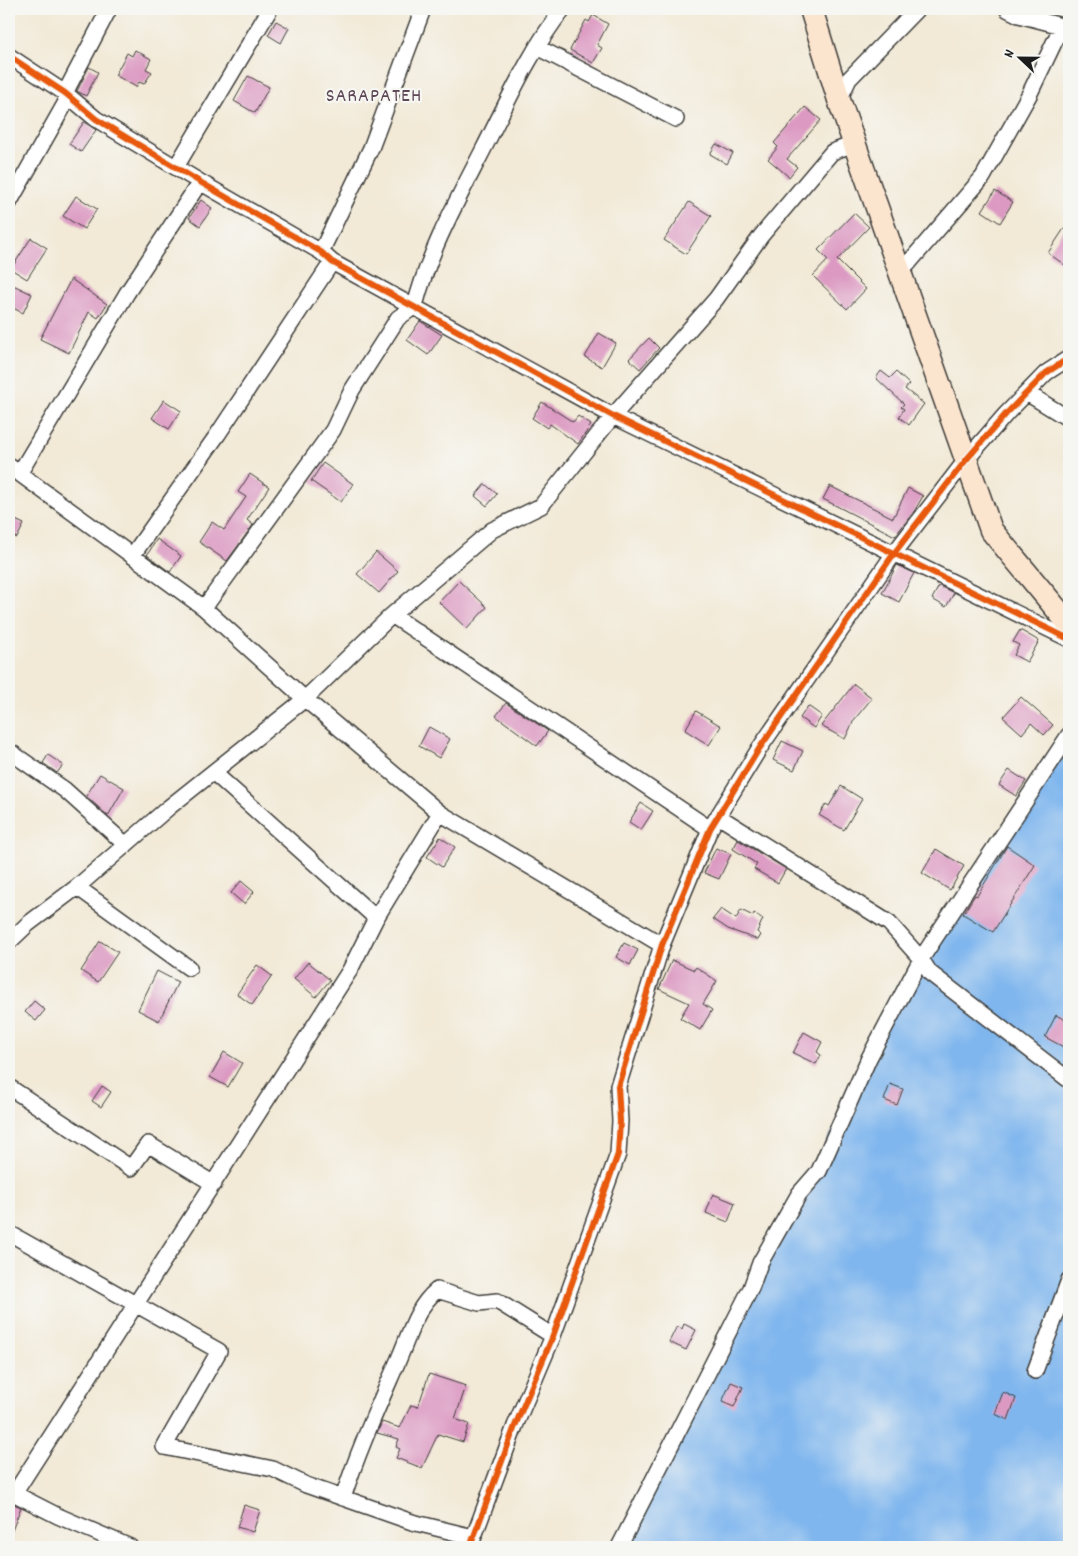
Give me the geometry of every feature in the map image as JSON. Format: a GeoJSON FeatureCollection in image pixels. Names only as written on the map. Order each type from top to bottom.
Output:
{"type":"FeatureCollection","features":[{"type":"Feature","properties":{"kind":"street"},"geometry":{"type":"LineString","coordinates":[[9,203],[66,102],[65,93],[109,9]]}},
{"type":"Feature","properties":{"kind":"street"},"geometry":{"type":"LineString","coordinates":[[176,167],[198,134],[270,9]]}},
{"type":"Feature","properties":{"kind":"street"},"geometry":{"type":"LineString","coordinates":[[132,556],[218,434],[327,257],[371,148],[423,9]]}},
{"type":"Feature","properties":{"kind":"street"},"geometry":{"type":"LineString","coordinates":[[204,608],[333,430],[352,390],[398,318],[415,306],[422,278],[471,173],[537,47],[563,9]]}},
{"type":"Feature","properties":{"kind":"street"},"geometry":{"type":"LineString","coordinates":[[811,9],[838,100],[991,530],[1069,624]]}},
{"type":"Feature","properties":{"kind":"street"},"geometry":{"type":"LineString","coordinates":[[838,100],[849,79],[917,9]]}},
{"type":"Feature","properties":{"kind":"street"},"geometry":{"type":"LineString","coordinates":[[900,274],[983,177],[1066,27],[1019,15],[1008,9]]}},
{"type":"Feature","properties":{"kind":"street"},"geometry":{"type":"LineString","coordinates":[[537,47],[676,119]]}},
{"type":"Feature","properties":{"kind":"street"},"geometry":{"type":"LineString","coordinates":[[9,56],[65,93],[96,119],[200,182],[327,257],[613,416],[895,552],[1069,639]]}},
{"type":"Feature","properties":{"kind":"street"},"geometry":{"type":"LineString","coordinates":[[9,942],[28,924],[77,887],[212,772],[306,699],[392,615],[492,530],[541,506],[613,416],[716,299],[761,236],[832,152],[854,144]]}},
{"type":"Feature","properties":{"kind":"street"},"geometry":{"type":"LineString","coordinates":[[200,182],[14,470],[204,608],[306,699],[440,813],[662,945]]}},
{"type":"Feature","properties":{"kind":"street"},"geometry":{"type":"LineString","coordinates":[[9,1234],[219,1351],[164,1447],[273,1470],[306,1485],[472,1542],[515,1426],[553,1336],[618,1154],[620,1121],[618,1086],[662,945],[710,829],[758,749],[895,552],[966,460],[1046,373],[1069,345]]}},
{"type":"Feature","properties":{"kind":"street"},"geometry":{"type":"LineString","coordinates":[[1046,373],[1069,358]]}},
{"type":"Feature","properties":{"kind":"street"},"geometry":{"type":"LineString","coordinates":[[1027,393],[1069,419]]}},
{"type":"Feature","properties":{"kind":"street"},"geometry":{"type":"LineString","coordinates":[[392,615],[710,829]]}},
{"type":"Feature","properties":{"kind":"street"},"geometry":{"type":"LineString","coordinates":[[619,1547],[742,1306],[760,1263],[799,1194],[819,1172],[869,1058],[921,959],[1069,735]]}},
{"type":"Feature","properties":{"kind":"street"},"geometry":{"type":"LineString","coordinates":[[9,751],[65,790],[126,845]]}},
{"type":"Feature","properties":{"kind":"street"},"geometry":{"type":"LineString","coordinates":[[212,772],[376,918]]}},
{"type":"Feature","properties":{"kind":"street"},"geometry":{"type":"LineString","coordinates":[[120,1545],[12,1492],[137,1305],[350,970],[376,918],[440,813]]}},
{"type":"Feature","properties":{"kind":"street"},"geometry":{"type":"LineString","coordinates":[[718,816],[889,923],[921,959],[930,973],[1069,1080]]}},
{"type":"Feature","properties":{"kind":"street"},"geometry":{"type":"LineString","coordinates":[[77,887],[189,968]]}},
{"type":"Feature","properties":{"kind":"street"},"geometry":{"type":"LineString","coordinates":[[9,1087],[131,1168],[148,1144],[214,1184]]}},
{"type":"Feature","properties":{"kind":"street"},"geometry":{"type":"LineString","coordinates":[[1035,1371],[1069,1280]]}},
{"type":"Feature","properties":{"kind":"street"},"geometry":{"type":"LineString","coordinates":[[343,1498],[356,1455],[424,1300],[437,1290],[479,1303],[497,1301],[553,1336]]}},
{"type":"Feature","properties":{"kind":"water"},"geometry":{"type":"Polygon","coordinates":[[[1069,735],[1069,1547],[619,1547],[921,959],[1069,735]]]}},
{"type":"Feature","properties":{"kind":"building"},"geometry":{"type":"Polygon","coordinates":[[[593,15],[608,24],[597,45],[602,48],[593,63],[570,50],[586,20],[589,22],[593,15]]]}},
{"type":"Feature","properties":{"kind":"building"},"geometry":{"type":"Polygon","coordinates":[[[276,21],[289,28],[281,43],[268,35],[276,21]]]}},
{"type":"Feature","properties":{"kind":"building"},"geometry":{"type":"Polygon","coordinates":[[[135,50],[151,59],[146,69],[152,72],[144,84],[139,82],[136,87],[115,75],[127,53],[132,56],[135,50]]]}},
{"type":"Feature","properties":{"kind":"building"},"geometry":{"type":"Polygon","coordinates":[[[89,67],[98,72],[86,96],[77,91],[89,67]]]}},
{"type":"Feature","properties":{"kind":"building"},"geometry":{"type":"Polygon","coordinates":[[[248,76],[269,87],[255,113],[234,101],[248,76]]]}},
{"type":"Feature","properties":{"kind":"building"},"geometry":{"type":"Polygon","coordinates":[[[805,107],[821,120],[787,159],[797,167],[789,177],[768,159],[778,147],[774,143],[805,107]]]}},
{"type":"Feature","properties":{"kind":"building"},"geometry":{"type":"Polygon","coordinates":[[[84,122],[96,130],[81,152],[69,144],[84,122]]]}},
{"type":"Feature","properties":{"kind":"building"},"geometry":{"type":"Polygon","coordinates":[[[716,144],[733,153],[727,164],[710,154],[716,144]]]}},
{"type":"Feature","properties":{"kind":"building"},"geometry":{"type":"Polygon","coordinates":[[[995,191],[1013,202],[1000,223],[982,211],[995,191]]]}},
{"type":"Feature","properties":{"kind":"building"},"geometry":{"type":"Polygon","coordinates":[[[76,196],[97,209],[84,229],[63,216],[76,196]]]}},
{"type":"Feature","properties":{"kind":"building"},"geometry":{"type":"Polygon","coordinates":[[[201,200],[212,208],[200,226],[189,218],[201,200]]]}},
{"type":"Feature","properties":{"kind":"building"},"geometry":{"type":"Polygon","coordinates":[[[689,202],[711,216],[686,254],[664,240],[689,202]]]}},
{"type":"Feature","properties":{"kind":"building"},"geometry":{"type":"Polygon","coordinates":[[[854,213],[869,227],[837,260],[866,289],[847,309],[813,276],[828,260],[818,250],[854,213]]]}},
{"type":"Feature","properties":{"kind":"building"},"geometry":{"type":"Polygon","coordinates":[[[1069,221],[1069,268],[1048,253],[1069,221]]]}},
{"type":"Feature","properties":{"kind":"building"},"geometry":{"type":"Polygon","coordinates":[[[31,238],[47,248],[27,279],[11,269],[31,238]]]}},
{"type":"Feature","properties":{"kind":"building"},"geometry":{"type":"Polygon","coordinates":[[[71,279],[107,304],[98,318],[89,312],[69,353],[40,339],[71,279]]]}},
{"type":"Feature","properties":{"kind":"building"},"geometry":{"type":"Polygon","coordinates":[[[13,285],[32,294],[23,313],[9,306],[9,292],[13,285]]]}},
{"type":"Feature","properties":{"kind":"building"},"geometry":{"type":"Polygon","coordinates":[[[420,321],[442,335],[428,355],[407,340],[420,321]]]}},
{"type":"Feature","properties":{"kind":"building"},"geometry":{"type":"Polygon","coordinates":[[[599,333],[616,343],[602,367],[585,357],[599,333]]]}},
{"type":"Feature","properties":{"kind":"building"},"geometry":{"type":"Polygon","coordinates":[[[649,338],[659,348],[640,369],[629,359],[649,338]]]}},
{"type":"Feature","properties":{"kind":"building"},"geometry":{"type":"Polygon","coordinates":[[[881,371],[890,378],[896,372],[909,384],[905,389],[924,404],[909,425],[899,417],[904,409],[901,407],[904,404],[876,378],[881,371]]]}},
{"type":"Feature","properties":{"kind":"building"},"geometry":{"type":"Polygon","coordinates":[[[164,400],[181,411],[169,429],[152,418],[164,400]]]}},
{"type":"Feature","properties":{"kind":"building"},"geometry":{"type":"Polygon","coordinates":[[[542,402],[573,422],[578,416],[591,425],[578,444],[550,424],[547,428],[532,418],[542,402]]]}},
{"type":"Feature","properties":{"kind":"building"},"geometry":{"type":"Polygon","coordinates":[[[323,463],[353,484],[341,502],[311,481],[323,463]]]}},
{"type":"Feature","properties":{"kind":"building"},"geometry":{"type":"Polygon","coordinates":[[[250,474],[269,487],[247,520],[253,525],[227,561],[199,542],[212,522],[224,530],[246,497],[238,492],[250,474]]]}},
{"type":"Feature","properties":{"kind":"building"},"geometry":{"type":"Polygon","coordinates":[[[485,484],[497,494],[487,506],[475,496],[485,484]]]}},
{"type":"Feature","properties":{"kind":"building"},"geometry":{"type":"Polygon","coordinates":[[[830,486],[893,518],[908,488],[923,496],[895,536],[823,499],[830,486]]]}},
{"type":"Feature","properties":{"kind":"building"},"geometry":{"type":"Polygon","coordinates":[[[9,517],[24,524],[17,538],[9,534],[9,517]]]}},
{"type":"Feature","properties":{"kind":"building"},"geometry":{"type":"Polygon","coordinates":[[[157,539],[181,556],[170,572],[147,555],[157,539]]]}},
{"type":"Feature","properties":{"kind":"building"},"geometry":{"type":"Polygon","coordinates":[[[376,552],[398,571],[379,593],[357,574],[376,552]]]}},
{"type":"Feature","properties":{"kind":"building"},"geometry":{"type":"Polygon","coordinates":[[[897,565],[914,573],[899,602],[882,593],[897,565]]]}},
{"type":"Feature","properties":{"kind":"building"},"geometry":{"type":"Polygon","coordinates":[[[459,581],[487,607],[467,629],[439,602],[459,581]]]}},
{"type":"Feature","properties":{"kind":"building"},"geometry":{"type":"Polygon","coordinates":[[[939,586],[954,593],[946,607],[932,599],[939,586]]]}},
{"type":"Feature","properties":{"kind":"building"},"geometry":{"type":"Polygon","coordinates":[[[1020,630],[1039,641],[1027,662],[1014,655],[1019,645],[1013,642],[1020,630]]]}},
{"type":"Feature","properties":{"kind":"building"},"geometry":{"type":"Polygon","coordinates":[[[854,684],[872,698],[854,720],[845,739],[821,726],[854,684]]]}},
{"type":"Feature","properties":{"kind":"building"},"geometry":{"type":"Polygon","coordinates":[[[1021,697],[1053,725],[1044,735],[1031,723],[1022,734],[1003,717],[1021,697]]]}},
{"type":"Feature","properties":{"kind":"building"},"geometry":{"type":"Polygon","coordinates":[[[506,703],[548,731],[537,746],[496,716],[506,703]]]}},
{"type":"Feature","properties":{"kind":"building"},"geometry":{"type":"Polygon","coordinates":[[[808,706],[822,716],[814,728],[800,718],[808,706]]]}},
{"type":"Feature","properties":{"kind":"building"},"geometry":{"type":"Polygon","coordinates":[[[696,711],[721,726],[709,745],[685,730],[696,711]]]}},
{"type":"Feature","properties":{"kind":"building"},"geometry":{"type":"Polygon","coordinates":[[[429,727],[450,739],[439,758],[419,746],[429,727]]]}},
{"type":"Feature","properties":{"kind":"building"},"geometry":{"type":"Polygon","coordinates":[[[782,741],[803,751],[794,770],[773,760],[782,741]]]}},
{"type":"Feature","properties":{"kind":"building"},"geometry":{"type":"Polygon","coordinates":[[[48,755],[63,765],[57,773],[43,763],[48,755]]]}},
{"type":"Feature","properties":{"kind":"building"},"geometry":{"type":"Polygon","coordinates":[[[1009,770],[1026,781],[1016,796],[999,785],[1009,770]]]}},
{"type":"Feature","properties":{"kind":"building"},"geometry":{"type":"Polygon","coordinates":[[[100,774],[124,788],[108,816],[86,796],[100,774]]]}},
{"type":"Feature","properties":{"kind":"building"},"geometry":{"type":"Polygon","coordinates":[[[841,786],[862,799],[844,830],[819,815],[826,804],[829,806],[841,786]]]}},
{"type":"Feature","properties":{"kind":"building"},"geometry":{"type":"Polygon","coordinates":[[[641,803],[653,811],[641,830],[629,822],[641,803]]]}},
{"type":"Feature","properties":{"kind":"building"},"geometry":{"type":"Polygon","coordinates":[[[440,837],[455,847],[442,867],[427,857],[440,837]]]}},
{"type":"Feature","properties":{"kind":"building"},"geometry":{"type":"Polygon","coordinates":[[[738,840],[786,869],[778,883],[754,869],[757,864],[733,849],[738,840]]]}},
{"type":"Feature","properties":{"kind":"building"},"geometry":{"type":"Polygon","coordinates":[[[1007,846],[1035,865],[993,932],[963,914],[975,895],[977,896],[1007,846]]]}},
{"type":"Feature","properties":{"kind":"building"},"geometry":{"type":"Polygon","coordinates":[[[716,848],[731,854],[719,879],[704,873],[716,848]]]}},
{"type":"Feature","properties":{"kind":"building"},"geometry":{"type":"Polygon","coordinates":[[[936,849],[964,866],[950,890],[922,873],[936,849]]]}},
{"type":"Feature","properties":{"kind":"building"},"geometry":{"type":"Polygon","coordinates":[[[241,881],[254,892],[244,904],[231,893],[241,881]]]}},
{"type":"Feature","properties":{"kind":"building"},"geometry":{"type":"Polygon","coordinates":[[[721,909],[736,919],[741,910],[753,916],[754,913],[763,919],[757,932],[761,935],[758,940],[728,929],[713,919],[721,909]]]}},
{"type":"Feature","properties":{"kind":"building"},"geometry":{"type":"Polygon","coordinates":[[[100,941],[118,952],[98,982],[81,971],[100,941]]]}},
{"type":"Feature","properties":{"kind":"building"},"geometry":{"type":"Polygon","coordinates":[[[624,943],[638,950],[630,965],[616,957],[624,943]]]}},
{"type":"Feature","properties":{"kind":"building"},"geometry":{"type":"Polygon","coordinates":[[[672,960],[694,970],[696,967],[717,981],[703,1004],[712,1010],[700,1030],[680,1018],[689,1003],[659,989],[672,960]]]}},
{"type":"Feature","properties":{"kind":"building"},"geometry":{"type":"Polygon","coordinates":[[[308,962],[330,980],[316,997],[294,979],[308,962]]]}},
{"type":"Feature","properties":{"kind":"building"},"geometry":{"type":"Polygon","coordinates":[[[257,965],[272,976],[252,1005],[237,994],[257,965]]]}},
{"type":"Feature","properties":{"kind":"building"},"geometry":{"type":"Polygon","coordinates":[[[157,971],[178,982],[159,1021],[138,1010],[157,971]]]}},
{"type":"Feature","properties":{"kind":"building"},"geometry":{"type":"Polygon","coordinates":[[[34,1001],[45,1010],[36,1021],[25,1012],[34,1001]]]}},
{"type":"Feature","properties":{"kind":"building"},"geometry":{"type":"Polygon","coordinates":[[[1056,1015],[1069,1022],[1069,1050],[1045,1037],[1056,1015]]]}},
{"type":"Feature","properties":{"kind":"building"},"geometry":{"type":"Polygon","coordinates":[[[804,1032],[822,1042],[817,1052],[821,1055],[816,1064],[793,1053],[804,1032]]]}},
{"type":"Feature","properties":{"kind":"building"},"geometry":{"type":"Polygon","coordinates":[[[224,1052],[242,1063],[228,1087],[210,1077],[224,1052]]]}},
{"type":"Feature","properties":{"kind":"building"},"geometry":{"type":"Polygon","coordinates":[[[890,1084],[903,1089],[897,1105],[884,1100],[890,1084]]]}},
{"type":"Feature","properties":{"kind":"building"},"geometry":{"type":"Polygon","coordinates":[[[102,1086],[111,1092],[101,1107],[92,1101],[102,1086]]]}},
{"type":"Feature","properties":{"kind":"building"},"geometry":{"type":"Polygon","coordinates":[[[713,1194],[735,1203],[728,1222],[706,1213],[713,1194]]]}},
{"type":"Feature","properties":{"kind":"building"},"geometry":{"type":"Polygon","coordinates":[[[684,1324],[696,1330],[686,1350],[669,1342],[677,1326],[682,1329],[684,1324]]]}},
{"type":"Feature","properties":{"kind":"building"},"geometry":{"type":"Polygon","coordinates":[[[429,1374],[466,1386],[455,1419],[469,1424],[463,1442],[438,1434],[422,1468],[396,1458],[400,1449],[396,1447],[399,1439],[377,1433],[382,1422],[400,1428],[411,1405],[418,1407],[429,1374]]]}},
{"type":"Feature","properties":{"kind":"building"},"geometry":{"type":"Polygon","coordinates":[[[731,1382],[743,1387],[734,1407],[722,1402],[731,1382]]]}},
{"type":"Feature","properties":{"kind":"building"},"geometry":{"type":"Polygon","coordinates":[[[1003,1392],[1016,1398],[1008,1420],[995,1414],[1003,1392]]]}},
{"type":"Feature","properties":{"kind":"building"},"geometry":{"type":"Polygon","coordinates":[[[9,1502],[21,1507],[10,1536],[9,1536],[9,1502]]]}},
{"type":"Feature","properties":{"kind":"building"},"geometry":{"type":"Polygon","coordinates":[[[244,1505],[260,1510],[253,1532],[237,1527],[244,1505]]]}},
{"type":"Feature","properties":{"kind":"cycle path"},"geometry":{"type":"LineString","coordinates":[[9,56],[65,93],[96,119],[321,252],[332,262],[613,416],[1069,639]]}},
{"type":"Feature","properties":{"kind":"cycle path"},"geometry":{"type":"LineString","coordinates":[[470,1547],[515,1426],[553,1336],[618,1154],[620,1121],[618,1086],[662,945],[710,829],[759,749],[895,552],[966,460],[1006,414],[1046,373],[1069,358]]}},
{"type":"Feature","properties":{"kind":"district","name":"SARAPATEH"},"geometry":{"type":"Point","coordinates":[374,94]}}]}
